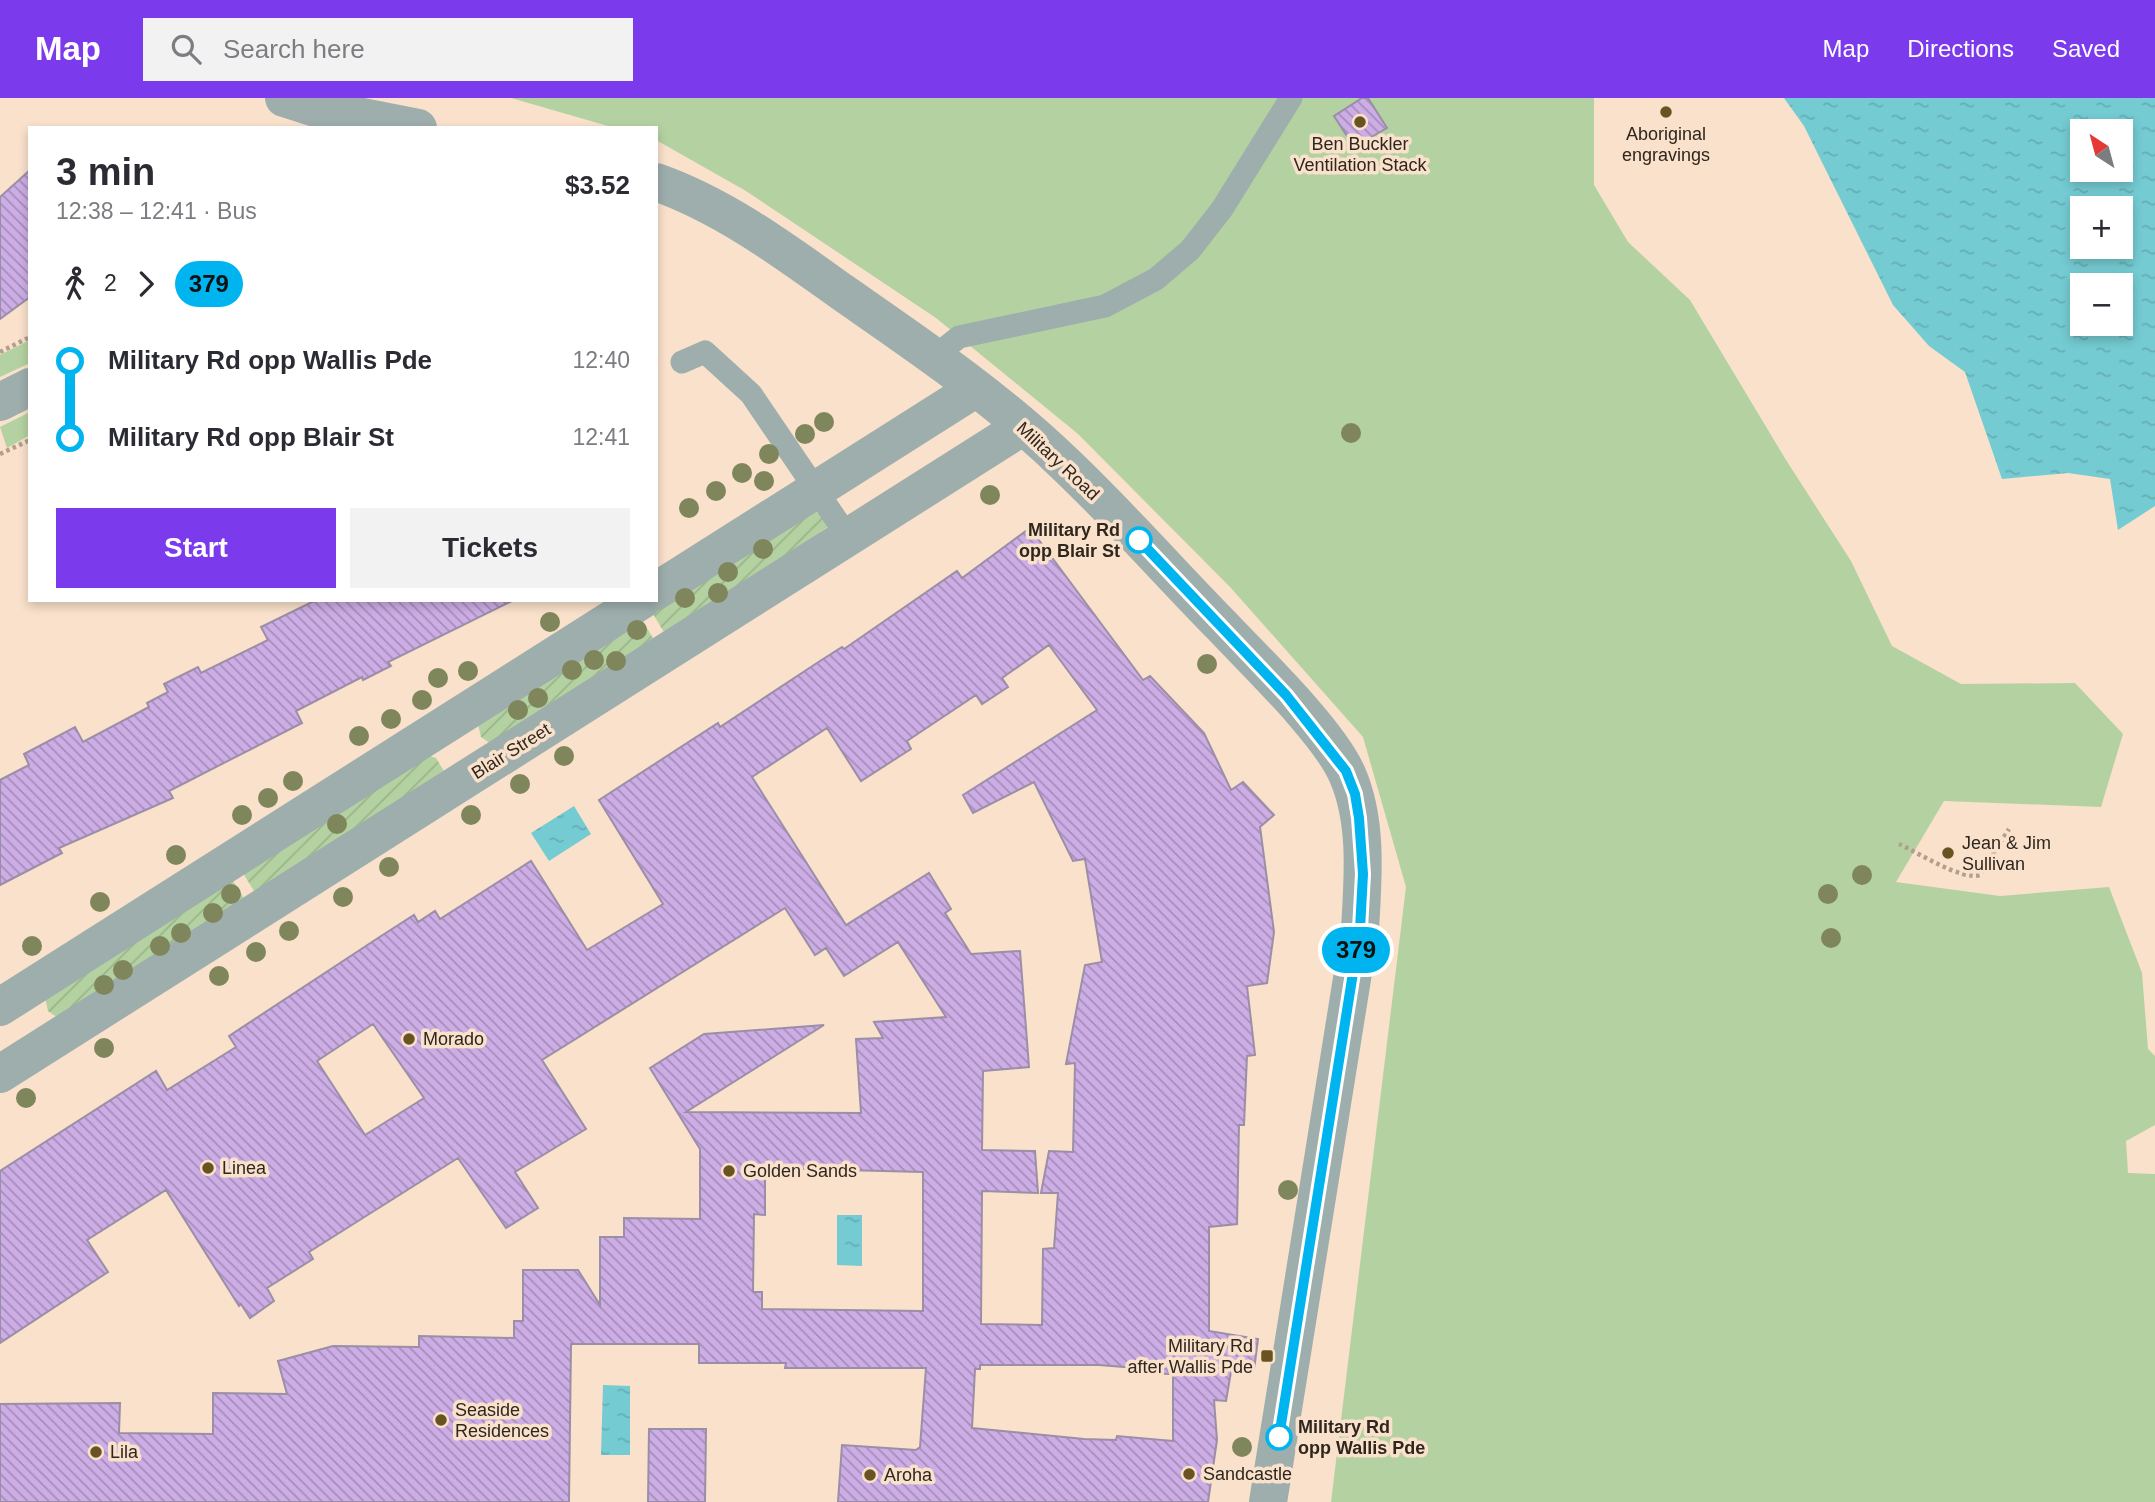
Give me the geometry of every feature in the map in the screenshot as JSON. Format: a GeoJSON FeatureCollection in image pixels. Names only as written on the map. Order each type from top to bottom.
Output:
{"type":"FeatureCollection","features":[{"type":"Feature","properties":{"kind":"street"},"geometry":{"type":"LineString","coordinates":[[284,98],[312,107],[408,126]]}},
{"type":"Feature","properties":{"kind":"street","name":"Military Road"},"geometry":{"type":"LineString","coordinates":[[658,183],[714,207],[759,234],[934,357],[1064,462],[1286,695],[1333,751],[1346,771],[1355,794],[1363,874],[1360,929],[1268,1502]]}},
{"type":"Feature","properties":{"kind":"street"},"geometry":{"type":"LineString","coordinates":[[0,402],[28,388]]}},
{"type":"Feature","properties":{"kind":"street"},"geometry":{"type":"LineString","coordinates":[[658,590],[975,389]]}},
{"type":"Feature","properties":{"kind":"street","name":"Blair Street"},"geometry":{"type":"LineString","coordinates":[[0,1074],[1022,427]]}},
{"type":"Feature","properties":{"kind":"street"},"geometry":{"type":"LineString","coordinates":[[42,1048],[6,1003],[639,602]]}},
{"type":"Feature","properties":{"kind":"street"},"geometry":{"type":"LineString","coordinates":[[442,726],[473,775]]}},
{"type":"Feature","properties":{"kind":"lane"},"geometry":{"type":"LineString","coordinates":[[934,357],[959,337],[1105,306],[1156,279],[1190,250],[1222,209],[1291,98]]}},
{"type":"Feature","properties":{"kind":"lane"},"geometry":{"type":"LineString","coordinates":[[682,362],[705,352],[751,394],[848,537]]}},
{"type":"Feature","properties":{"kind":"path"},"geometry":{"type":"LineString","coordinates":[[0,352],[28,338]]}},
{"type":"Feature","properties":{"kind":"path"},"geometry":{"type":"LineString","coordinates":[[0,454],[28,441]]}},
{"type":"Feature","properties":{"kind":"path"},"geometry":{"type":"LineString","coordinates":[[1899,844],[1959,873],[1974,877],[1980,875],[2009,829]]}},
{"type":"Feature","properties":{"kind":"green space"},"geometry":{"type":"Polygon","coordinates":[[[511,98],[1594,98],[1594,185],[1628,242],[1690,300],[1786,460],[1851,561],[1892,646],[1961,684],[2075,683],[2123,734],[2101,807],[1944,801],[1896,882],[2000,896],[2109,887],[2142,973],[2148,1049],[2155,1056],[2155,1125],[2126,1141],[2128,1173],[2155,1174],[2155,1502],[1331,1502],[1406,887],[1363,737],[1230,587],[1078,434],[936,318],[746,191],[658,141],[658,126],[608,126],[511,98]]]}},
{"type":"Feature","properties":{"kind":"green space"},"geometry":{"type":"Polygon","coordinates":[[[28,341],[28,364],[0,377],[0,355],[28,341]]]}},
{"type":"Feature","properties":{"kind":"green space"},"geometry":{"type":"Polygon","coordinates":[[[28,413],[28,436],[7,448],[0,427],[28,413]]]}},
{"type":"Feature","properties":{"kind":"green space"},"geometry":{"type":"Polygon","coordinates":[[[816,511],[829,526],[668,639],[650,609],[816,511]]]}},
{"type":"Feature","properties":{"kind":"green space"},"geometry":{"type":"Polygon","coordinates":[[[640,616],[657,645],[491,744],[481,737],[478,724],[640,616]]]}},
{"type":"Feature","properties":{"kind":"green space"},"geometry":{"type":"Polygon","coordinates":[[[430,756],[436,758],[444,771],[259,899],[241,870],[430,756]]]}},
{"type":"Feature","properties":{"kind":"green space"},"geometry":{"type":"Polygon","coordinates":[[[229,875],[247,903],[58,1018],[48,1011],[45,998],[229,875]]]}},
{"type":"Feature","properties":{"kind":"water"},"geometry":{"type":"Polygon","coordinates":[[[1784,98],[2155,98],[2155,506],[2118,530],[2110,479],[2068,473],[2002,479],[1965,372],[1929,346],[1893,305],[1804,126],[1784,98]]]}},
{"type":"Feature","properties":{"kind":"water"},"geometry":{"type":"Polygon","coordinates":[[[574,806],[591,834],[549,861],[531,833],[574,806]]]}},
{"type":"Feature","properties":{"kind":"water"},"geometry":{"type":"Polygon","coordinates":[[[837,1215],[862,1215],[862,1266],[837,1265],[837,1215]]]}},
{"type":"Feature","properties":{"kind":"water"},"geometry":{"type":"Polygon","coordinates":[[[603,1385],[630,1386],[630,1455],[601,1455],[603,1385]]]}},
{"type":"Feature","properties":{"kind":"building","name":"Ben Buckler Ventilation Stack"},"geometry":{"type":"Polygon","coordinates":[[[1362,98],[1368,98],[1387,128],[1354,147],[1334,116],[1362,98]]]}},
{"type":"Feature","properties":{"kind":"building"},"geometry":{"type":"Polygon","coordinates":[[[28,172],[28,298],[0,319],[0,197],[28,172]]]}},
{"type":"Feature","properties":{"kind":"building"},"geometry":{"type":"Polygon","coordinates":[[[1030,528],[1143,680],[1150,676],[1204,733],[1231,790],[1243,782],[1274,815],[1260,827],[1274,932],[1267,983],[1247,986],[1255,1055],[1247,1056],[1244,1125],[1239,1125],[1237,1224],[1209,1227],[1209,1331],[1258,1339],[1254,1370],[1232,1366],[1226,1401],[1214,1400],[1217,1440],[1208,1502],[838,1502],[842,1445],[916,1450],[920,1447],[926,1368],[785,1368],[786,1363],[699,1363],[699,1344],[571,1344],[569,1502],[0,1502],[0,1404],[120,1403],[119,1433],[213,1434],[213,1393],[287,1394],[278,1361],[333,1346],[419,1347],[419,1336],[514,1338],[514,1321],[523,1321],[523,1270],[578,1270],[600,1305],[600,1237],[624,1237],[624,1218],[700,1219],[700,1149],[650,1068],[704,1034],[824,1025],[686,1112],[861,1113],[856,1039],[883,1038],[874,1022],[946,1017],[898,942],[844,976],[826,948],[815,955],[785,908],[542,1060],[586,1129],[515,1172],[538,1208],[506,1228],[458,1158],[309,1252],[313,1259],[267,1288],[274,1301],[250,1318],[241,1304],[239,1306],[166,1190],[87,1240],[108,1272],[0,1343],[0,1171],[156,1071],[167,1090],[236,1047],[229,1036],[414,915],[418,922],[435,911],[440,919],[531,861],[587,950],[663,904],[599,800],[718,723],[720,727],[842,647],[844,649],[957,571],[962,578],[1030,528]],[[1049,645],[1002,678],[1008,687],[982,704],[976,695],[907,741],[911,749],[861,781],[827,728],[752,777],[846,925],[929,873],[951,909],[945,913],[971,954],[1020,951],[1029,1067],[983,1071],[982,1150],[1035,1151],[1038,1193],[982,1191],[981,1324],[1042,1325],[1043,1249],[1054,1248],[1058,1193],[1041,1193],[1049,1151],[1073,1152],[1075,1063],[1066,1064],[1085,965],[1102,962],[1085,859],[1073,861],[1034,782],[973,813],[963,795],[1097,710],[1049,645]],[[373,1024],[317,1061],[365,1135],[424,1098],[373,1024]],[[765,1168],[765,1215],[754,1214],[753,1292],[762,1292],[762,1309],[923,1311],[923,1172],[765,1168]],[[980,1365],[980,1369],[975,1369],[972,1428],[1084,1439],[1116,1440],[1117,1436],[1173,1441],[1173,1374],[1137,1373],[1137,1368],[1099,1365],[980,1365]]]}},
{"type":"Feature","properties":{"kind":"building"},"geometry":{"type":"Polygon","coordinates":[[[312,602],[510,602],[388,662],[391,666],[363,680],[362,677],[296,711],[302,723],[169,791],[173,798],[59,848],[62,853],[0,885],[0,780],[29,765],[24,754],[75,727],[83,742],[149,707],[147,703],[168,692],[164,684],[198,667],[201,673],[268,640],[261,627],[312,602]]]}},
{"type":"Feature","properties":{"kind":"building"},"geometry":{"type":"Polygon","coordinates":[[[649,1429],[706,1429],[705,1502],[648,1502],[649,1429]]]}},
{"type":"Feature","properties":{"kind":"bus line","name":"379"},"geometry":{"type":"LineString","coordinates":[[1139,540],[1243,648],[1333,751],[1346,771],[1355,794],[1359,818],[1363,874],[1360,929],[1279,1437]]}},
{"type":"Feature","properties":{"kind":"place","name":"Aboriginal engravings"},"geometry":{"type":"Point","coordinates":[1666,112]}},
{"type":"Feature","properties":{"kind":"place","name":"Ben Buckler Ventilation Stack"},"geometry":{"type":"Point","coordinates":[1360,122]}},
{"type":"Feature","properties":{"kind":"place","name":"Military Rd opp Blair St"},"geometry":{"type":"Point","coordinates":[1139,540]}},
{"type":"Feature","properties":{"kind":"place","name":"Jean & Jim Sullivan"},"geometry":{"type":"Point","coordinates":[1948,853]}},
{"type":"Feature","properties":{"kind":"place","name":"Morado"},"geometry":{"type":"Point","coordinates":[409,1039]}},
{"type":"Feature","properties":{"kind":"place","name":"Linea"},"geometry":{"type":"Point","coordinates":[208,1168]}},
{"type":"Feature","properties":{"kind":"place","name":"Golden Sands"},"geometry":{"type":"Point","coordinates":[729,1171]}},
{"type":"Feature","properties":{"kind":"place","name":"Military Rd after Wallis Pde"},"geometry":{"type":"Point","coordinates":[1267,1356]}},
{"type":"Feature","properties":{"kind":"place","name":"Seaside Residences"},"geometry":{"type":"Point","coordinates":[441,1420]}},
{"type":"Feature","properties":{"kind":"place","name":"Military Rd opp Wallis Pde"},"geometry":{"type":"Point","coordinates":[1279,1437]}},
{"type":"Feature","properties":{"kind":"place","name":"Lila"},"geometry":{"type":"Point","coordinates":[96,1452]}},
{"type":"Feature","properties":{"kind":"place","name":"Sandcastle"},"geometry":{"type":"Point","coordinates":[1189,1474]}},
{"type":"Feature","properties":{"kind":"place","name":"Aroha"},"geometry":{"type":"Point","coordinates":[870,1475]}}]}
